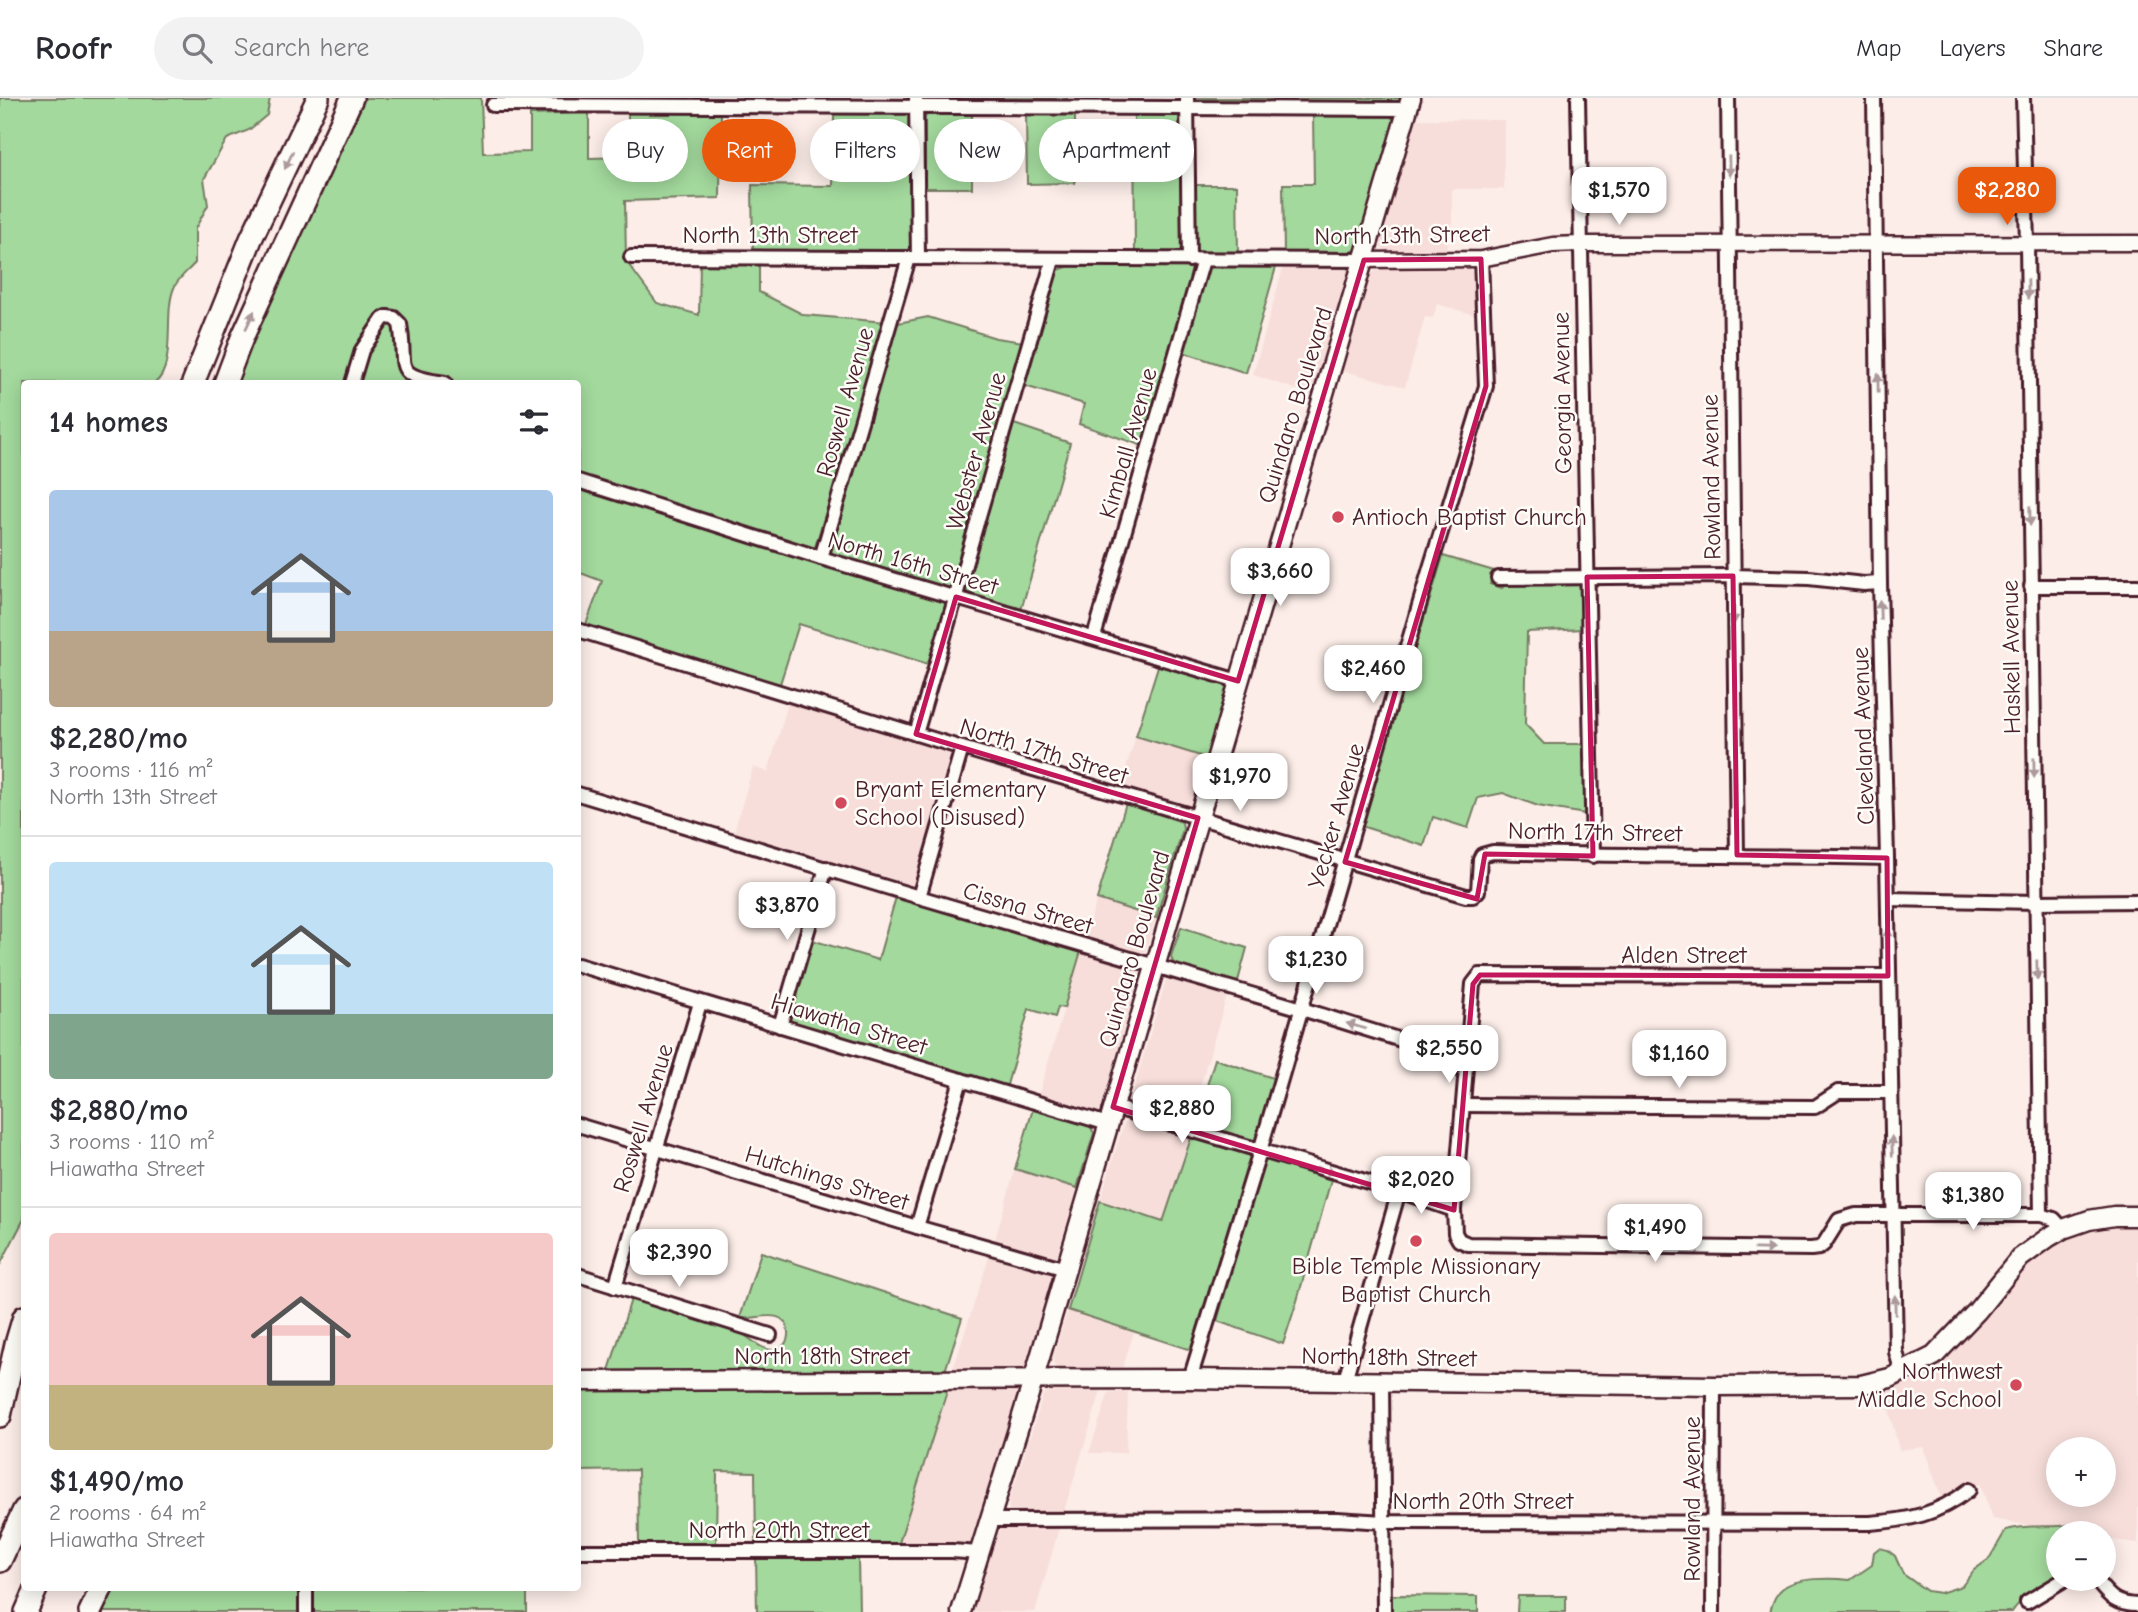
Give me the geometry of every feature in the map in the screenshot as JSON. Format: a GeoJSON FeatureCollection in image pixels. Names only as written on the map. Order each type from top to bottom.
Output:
{"type":"FeatureCollection","features":[{"type":"Feature","properties":{"kind":"highway"},"geometry":{"type":"LineString","coordinates":[[194,380],[251,239],[317,98]]}},
{"type":"Feature","properties":{"kind":"highway"},"geometry":{"type":"LineString","coordinates":[[226,380],[242,338],[352,98]]}},
{"type":"Feature","properties":{"kind":"highway"},"geometry":{"type":"LineString","coordinates":[[0,1416],[21,1327]]}},
{"type":"Feature","properties":{"kind":"highway"},"geometry":{"type":"LineString","coordinates":[[0,1561],[21,1516]]}},
{"type":"Feature","properties":{"kind":"highway"},"geometry":{"type":"LineString","coordinates":[[90,1612],[100,1591]]}},
{"type":"Feature","properties":{"kind":"main road","name":"Quindaro Boulevard"},"geometry":{"type":"LineString","coordinates":[[961,1612],[1033,1381],[1409,104]]}},
{"type":"Feature","properties":{"kind":"main road","name":"North 18th Street"},"geometry":{"type":"LineString","coordinates":[[581,1381],[1190,1379],[1714,1386],[1861,1385],[1891,1378],[1934,1356],[1977,1311],[2020,1258],[2063,1229],[2101,1217],[2138,1216]]}},
{"type":"Feature","properties":{"kind":"street","name":"Georgia Avenue"},"geometry":{"type":"LineString","coordinates":[[1578,98],[1593,856]]}},
{"type":"Feature","properties":{"kind":"street","name":"Rowland Avenue"},"geometry":{"type":"LineString","coordinates":[[1728,98],[1737,855]]}},
{"type":"Feature","properties":{"kind":"street","name":"Cleveland Avenue"},"geometry":{"type":"LineString","coordinates":[[1874,98],[1890,1092],[1896,1352],[1902,1373]]}},
{"type":"Feature","properties":{"kind":"street","name":"Haskell Avenue"},"geometry":{"type":"LineString","coordinates":[[2023,98],[2041,1215]]}},
{"type":"Feature","properties":{"kind":"street","name":"Roswell Avenue"},"geometry":{"type":"LineString","coordinates":[[821,558],[914,258],[916,103]]}},
{"type":"Feature","properties":{"kind":"street"},"geometry":{"type":"LineString","coordinates":[[1187,103],[1189,260]]}},
{"type":"Feature","properties":{"kind":"street"},"geometry":{"type":"LineString","coordinates":[[493,105],[1409,104]]}},
{"type":"Feature","properties":{"kind":"street","name":"North 13th Street"},"geometry":{"type":"LineString","coordinates":[[631,257],[1481,259],[1553,245],[1580,244],[2138,243]]}},
{"type":"Feature","properties":{"kind":"street","name":"Yecker Avenue"},"geometry":{"type":"LineString","coordinates":[[1190,1379],[1486,386],[1481,259]]}},
{"type":"Feature","properties":{"kind":"street","name":"Webster Avenue"},"geometry":{"type":"LineString","coordinates":[[916,734],[1053,260]]}},
{"type":"Feature","properties":{"kind":"street","name":"Kimball Avenue"},"geometry":{"type":"LineString","coordinates":[[1094,637],[1203,260]]}},
{"type":"Feature","properties":{"kind":"street"},"geometry":{"type":"LineString","coordinates":[[353,380],[362,350],[387,317],[394,318],[400,324],[402,362],[405,369],[410,375],[424,380]]}},
{"type":"Feature","properties":{"kind":"street","name":"North 16th Street"},"geometry":{"type":"LineString","coordinates":[[581,482],[821,558],[1238,681]]}},
{"type":"Feature","properties":{"kind":"street"},"geometry":{"type":"LineString","coordinates":[[1498,578],[1733,576],[1880,583]]}},
{"type":"Feature","properties":{"kind":"street"},"geometry":{"type":"LineString","coordinates":[[2031,586],[2138,586]]}},
{"type":"Feature","properties":{"kind":"street","name":"North 17th Street"},"geometry":{"type":"LineString","coordinates":[[581,632],[962,748],[1466,896],[1473,896],[1478,891],[1480,859],[1493,852],[1593,856],[1887,858]]}},
{"type":"Feature","properties":{"kind":"street"},"geometry":{"type":"LineString","coordinates":[[919,897],[962,748]]}},
{"type":"Feature","properties":{"kind":"street","name":"Cissna Street"},"geometry":{"type":"LineString","coordinates":[[581,795],[1302,1009],[1468,1061]]}},
{"type":"Feature","properties":{"kind":"street"},"geometry":{"type":"LineString","coordinates":[[780,1026],[826,869]]}},
{"type":"Feature","properties":{"kind":"street"},"geometry":{"type":"LineString","coordinates":[[1888,899],[2138,901]]}},
{"type":"Feature","properties":{"kind":"street","name":"Hiawatha Street"},"geometry":{"type":"LineString","coordinates":[[581,966],[961,1080],[1260,1151],[1399,1191],[1454,1210]]}},
{"type":"Feature","properties":{"kind":"street","name":"Alden Street"},"geometry":{"type":"LineString","coordinates":[[1468,1061],[1473,984],[1480,975],[1888,976]]}},
{"type":"Feature","properties":{"kind":"street","name":"Roswell Avenue"},"geometry":{"type":"LineString","coordinates":[[615,1287],[700,1003]]}},
{"type":"Feature","properties":{"kind":"street"},"geometry":{"type":"LineString","coordinates":[[1468,1061],[1454,1210],[1455,1233],[1458,1240],[1468,1244],[1811,1250],[1824,1244],[1839,1220],[1856,1215],[2041,1215],[2054,1219],[2063,1229]]}},
{"type":"Feature","properties":{"kind":"street"},"geometry":{"type":"LineString","coordinates":[[917,1227],[961,1080]]}},
{"type":"Feature","properties":{"kind":"street"},"geometry":{"type":"LineString","coordinates":[[1464,1105],[1815,1107],[1838,1092],[1890,1092]]}},
{"type":"Feature","properties":{"kind":"street","name":"Hutchings Street"},"geometry":{"type":"LineString","coordinates":[[581,1126],[1066,1269]]}},
{"type":"Feature","properties":{"kind":"street"},"geometry":{"type":"LineString","coordinates":[[1345,1380],[1399,1191]]}},
{"type":"Feature","properties":{"kind":"street"},"geometry":{"type":"LineString","coordinates":[[581,1276],[770,1335]]}},
{"type":"Feature","properties":{"kind":"street"},"geometry":{"type":"LineString","coordinates":[[1382,1381],[1384,1612]]}},
{"type":"Feature","properties":{"kind":"street","name":"Rowland Avenue"},"geometry":{"type":"LineString","coordinates":[[1713,1612],[1714,1386]]}},
{"type":"Feature","properties":{"kind":"street","name":"North 20th Street"},"geometry":{"type":"LineString","coordinates":[[990,1520],[1337,1519],[1384,1522],[1870,1523],[1899,1521],[1942,1508],[1952,1504],[1969,1490]]}},
{"type":"Feature","properties":{"kind":"street","name":"North 20th Street"},"geometry":{"type":"LineString","coordinates":[[581,1550],[979,1553]]}},
{"type":"Feature","properties":{"kind":"street"},"geometry":{"type":"LineString","coordinates":[[306,1591],[306,1612]]}},
{"type":"Feature","properties":{"kind":"street"},"geometry":{"type":"LineString","coordinates":[[2027,1602],[2046,1591]]}},
{"type":"Feature","properties":{"kind":"street"},"geometry":{"type":"LineString","coordinates":[[2105,1591],[2118,1602],[2138,1605]]}},
{"type":"Feature","properties":{"kind":"highlighted area"},"geometry":{"type":"Polygon","coordinates":[[[1481,259],[1486,386],[1345,862],[1477,899],[1485,854],[1593,856],[1587,577],[1733,576],[1737,855],[1887,858],[1888,976],[1480,975],[1473,984],[1454,1210],[1113,1107],[1198,818],[916,734],[956,597],[1238,681],[1364,260],[1481,259]]]}},
{"type":"Feature","properties":{"kind":"shaded area"},"geometry":{"type":"Polygon","coordinates":[[[1414,119],[1504,120],[1504,189],[1452,189],[1452,226],[1447,226],[1447,252],[1387,250],[1379,243],[1414,119]]]}},
{"type":"Feature","properties":{"kind":"shaded area"},"geometry":{"type":"Polygon","coordinates":[[[1283,268],[1350,269],[1316,396],[1253,375],[1283,268]]]}},
{"type":"Feature","properties":{"kind":"shaded area"},"geometry":{"type":"Polygon","coordinates":[[[1382,269],[1470,269],[1473,273],[1475,315],[1437,304],[1433,318],[1425,317],[1405,387],[1340,370],[1363,289],[1373,272],[1382,269]]]}},
{"type":"Feature","properties":{"kind":"shaded area","name":"Bryant Elementary School (Disused)"},"geometry":{"type":"Polygon","coordinates":[[[788,703],[951,751],[954,759],[916,885],[906,888],[733,835],[753,767],[768,772],[788,703]]]}},
{"type":"Feature","properties":{"kind":"shaded area"},"geometry":{"type":"Polygon","coordinates":[[[1136,736],[1207,758],[1192,807],[1185,808],[1119,789],[1136,736]]]}},
{"type":"Feature","properties":{"kind":"shaded area"},"geometry":{"type":"Polygon","coordinates":[[[1097,899],[1156,918],[1144,955],[1139,956],[1084,939],[1097,899]]]}},
{"type":"Feature","properties":{"kind":"shaded area"},"geometry":{"type":"Polygon","coordinates":[[[1081,951],[1137,970],[1140,975],[1101,1110],[1096,1113],[1038,1097],[1081,951]]]}},
{"type":"Feature","properties":{"kind":"shaded area"},"geometry":{"type":"Polygon","coordinates":[[[1166,980],[1227,996],[1189,1123],[1132,1106],[1130,1101],[1166,980]]]}},
{"type":"Feature","properties":{"kind":"shaded area"},"geometry":{"type":"Polygon","coordinates":[[[1131,1120],[1191,1138],[1163,1222],[1100,1201],[1124,1123],[1131,1120]]]}},
{"type":"Feature","properties":{"kind":"shaded area"},"geometry":{"type":"Polygon","coordinates":[[[1015,1169],[1077,1188],[1055,1258],[994,1243],[1015,1169]]]}},
{"type":"Feature","properties":{"kind":"shaded area","name":"Northwest Middle School"},"geometry":{"type":"Polygon","coordinates":[[[2138,1225],[2138,1543],[2116,1540],[2116,1521],[2046,1521],[2046,1528],[1993,1519],[1980,1484],[1943,1501],[1923,1447],[1899,1450],[1884,1389],[1919,1375],[1955,1348],[2025,1266],[2048,1248],[2072,1235],[2094,1228],[2138,1225]]]}},
{"type":"Feature","properties":{"kind":"shaded area"},"geometry":{"type":"Polygon","coordinates":[[[990,1254],[1050,1274],[1025,1368],[1023,1372],[952,1372],[990,1254]]]}},
{"type":"Feature","properties":{"kind":"shaded area"},"geometry":{"type":"Polygon","coordinates":[[[1068,1310],[1134,1332],[1121,1373],[1064,1373],[1058,1370],[1053,1363],[1054,1353],[1068,1310]]]}},
{"type":"Feature","properties":{"kind":"shaded area"},"geometry":{"type":"Polygon","coordinates":[[[1014,1387],[1022,1393],[975,1543],[965,1547],[898,1546],[948,1388],[1014,1387]]]}},
{"type":"Feature","properties":{"kind":"shaded area"},"geometry":{"type":"Polygon","coordinates":[[[1101,1391],[1063,1514],[1015,1514],[1009,1510],[1008,1504],[1044,1393],[1101,1391]]]}},
{"type":"Feature","properties":{"kind":"shaded area"},"geometry":{"type":"Polygon","coordinates":[[[1109,1392],[1128,1392],[1126,1453],[1089,1453],[1109,1392]]]}},
{"type":"Feature","properties":{"kind":"shaded area"},"geometry":{"type":"Polygon","coordinates":[[[1060,1525],[1035,1612],[973,1612],[999,1530],[1003,1526],[1060,1525]]]}},
{"type":"Feature","properties":{"kind":"green space"},"geometry":{"type":"Polygon","coordinates":[[[0,98],[270,98],[267,115],[249,130],[227,139],[204,179],[208,205],[195,229],[195,263],[174,288],[169,311],[166,364],[158,380],[21,380],[21,1225],[0,1265],[0,98]]]}},
{"type":"Feature","properties":{"kind":"green space"},"geometry":{"type":"Polygon","coordinates":[[[365,98],[481,98],[483,153],[530,152],[530,115],[589,113],[589,158],[602,158],[602,182],[688,182],[688,119],[628,119],[628,113],[721,113],[721,119],[702,119],[702,182],[720,182],[720,198],[625,201],[626,261],[657,303],[699,315],[700,264],[759,265],[759,292],[804,315],[898,323],[928,317],[996,338],[1024,342],[952,589],[832,554],[830,549],[841,514],[827,508],[811,560],[946,601],[947,607],[931,665],[799,624],[779,687],[585,627],[602,581],[581,573],[581,380],[237,380],[365,98]]]}},
{"type":"Feature","properties":{"kind":"green space"},"geometry":{"type":"Polygon","coordinates":[[[924,98],[1067,98],[1067,102],[928,102],[924,98]]]}},
{"type":"Feature","properties":{"kind":"green space"},"geometry":{"type":"Polygon","coordinates":[[[1194,98],[1402,98],[1394,104],[1197,103],[1194,98]]]}},
{"type":"Feature","properties":{"kind":"green space"},"geometry":{"type":"Polygon","coordinates":[[[834,114],[912,116],[912,119],[834,119],[834,114]]]}},
{"type":"Feature","properties":{"kind":"green space"},"geometry":{"type":"Polygon","coordinates":[[[928,114],[972,114],[972,119],[934,119],[934,182],[972,182],[972,188],[925,188],[925,117],[928,114]]]}},
{"type":"Feature","properties":{"kind":"green space"},"geometry":{"type":"Polygon","coordinates":[[[1177,114],[1180,119],[1134,119],[1134,115],[1177,114]]]}},
{"type":"Feature","properties":{"kind":"green space"},"geometry":{"type":"Polygon","coordinates":[[[1313,114],[1384,115],[1391,116],[1394,122],[1356,250],[1348,254],[1284,254],[1283,184],[1314,184],[1313,114]]]}},
{"type":"Feature","properties":{"kind":"green space"},"geometry":{"type":"Polygon","coordinates":[[[1026,115],[1075,115],[1075,119],[1039,119],[1039,182],[1075,183],[1027,184],[1026,115]]]}},
{"type":"Feature","properties":{"kind":"green space"},"geometry":{"type":"Polygon","coordinates":[[[833,182],[913,182],[913,246],[909,250],[753,252],[752,185],[833,186],[833,182]]]}},
{"type":"Feature","properties":{"kind":"green space"},"geometry":{"type":"Polygon","coordinates":[[[1134,182],[1181,182],[1182,247],[1179,252],[1135,252],[1134,182]]]}},
{"type":"Feature","properties":{"kind":"green space"},"geometry":{"type":"Polygon","coordinates":[[[1194,185],[1237,185],[1238,255],[1199,254],[1196,251],[1194,185]]]}},
{"type":"Feature","properties":{"kind":"green space"},"geometry":{"type":"Polygon","coordinates":[[[1070,266],[1190,267],[1193,272],[1143,446],[1079,424],[1084,404],[1025,386],[1058,270],[1070,266]]]}},
{"type":"Feature","properties":{"kind":"green space"},"geometry":{"type":"Polygon","coordinates":[[[1213,266],[1276,267],[1246,373],[1183,352],[1208,269],[1213,266]]]}},
{"type":"Feature","properties":{"kind":"green space"},"geometry":{"type":"Polygon","coordinates":[[[1014,424],[1070,443],[1021,610],[968,594],[965,588],[1014,424]]]}},
{"type":"Feature","properties":{"kind":"green space"},"geometry":{"type":"Polygon","coordinates":[[[1443,556],[1494,571],[1490,584],[1502,588],[1507,583],[1577,582],[1582,588],[1583,629],[1527,632],[1525,724],[1544,744],[1584,744],[1585,814],[1538,806],[1503,793],[1478,798],[1468,828],[1433,817],[1424,846],[1361,826],[1443,556]]]}},
{"type":"Feature","properties":{"kind":"green space"},"geometry":{"type":"Polygon","coordinates":[[[1159,663],[1229,686],[1207,758],[1136,736],[1159,663]]]}},
{"type":"Feature","properties":{"kind":"green space"},"geometry":{"type":"Polygon","coordinates":[[[1126,803],[1182,822],[1183,829],[1156,918],[1097,899],[1126,803]]]}},
{"type":"Feature","properties":{"kind":"green space"},"geometry":{"type":"Polygon","coordinates":[[[896,897],[1081,951],[1064,1008],[1058,1007],[1055,1017],[1029,1009],[1006,1088],[791,1023],[788,1018],[812,940],[878,960],[896,897]]]}},
{"type":"Feature","properties":{"kind":"green space"},"geometry":{"type":"Polygon","coordinates":[[[1181,927],[1247,948],[1237,985],[1174,966],[1171,956],[1181,927]]]}},
{"type":"Feature","properties":{"kind":"green space"},"geometry":{"type":"Polygon","coordinates":[[[1215,1059],[1276,1079],[1258,1141],[1253,1143],[1195,1125],[1215,1059]]]}},
{"type":"Feature","properties":{"kind":"green space"},"geometry":{"type":"Polygon","coordinates":[[[1033,1109],[1090,1126],[1094,1133],[1077,1188],[1015,1169],[1033,1109]]]}},
{"type":"Feature","properties":{"kind":"green space"},"geometry":{"type":"Polygon","coordinates":[[[1191,1138],[1251,1156],[1252,1160],[1194,1351],[1068,1310],[1100,1201],[1163,1222],[1191,1138]]]}},
{"type":"Feature","properties":{"kind":"green space"},"geometry":{"type":"Polygon","coordinates":[[[1268,1160],[1331,1180],[1283,1344],[1217,1321],[1263,1163],[1268,1160]]]}},
{"type":"Feature","properties":{"kind":"green space"},"geometry":{"type":"Polygon","coordinates":[[[761,1252],[962,1318],[945,1371],[608,1374],[631,1299],[736,1330],[766,1349],[777,1350],[782,1347],[788,1335],[782,1319],[769,1316],[740,1318],[761,1252]]]}},
{"type":"Feature","properties":{"kind":"green space"},"geometry":{"type":"Polygon","coordinates":[[[948,1388],[898,1546],[756,1545],[755,1472],[717,1471],[716,1545],[639,1545],[638,1470],[581,1471],[581,1391],[948,1388]]]}},
{"type":"Feature","properties":{"kind":"green space"},"geometry":{"type":"Polygon","coordinates":[[[2046,1526],[2046,1584],[2027,1596],[2012,1612],[1770,1612],[1778,1593],[1789,1584],[1806,1580],[1850,1580],[1872,1565],[1874,1552],[1879,1548],[1895,1556],[1903,1574],[1927,1591],[1940,1593],[1962,1586],[1974,1570],[1989,1559],[2006,1530],[2046,1526]]]}},
{"type":"Feature","properties":{"kind":"green space"},"geometry":{"type":"Polygon","coordinates":[[[756,1556],[858,1557],[859,1612],[757,1612],[756,1556]]]}},
{"type":"Feature","properties":{"kind":"green space"},"geometry":{"type":"Polygon","coordinates":[[[111,1591],[300,1591],[300,1612],[101,1612],[111,1591]]]}},
{"type":"Feature","properties":{"kind":"green space"},"geometry":{"type":"Polygon","coordinates":[[[313,1591],[527,1591],[527,1612],[313,1612],[313,1591]]]}},
{"type":"Feature","properties":{"kind":"green space"},"geometry":{"type":"Polygon","coordinates":[[[1392,1595],[1478,1596],[1478,1612],[1392,1612],[1392,1595]]]}},
{"type":"Feature","properties":{"kind":"green space"},"geometry":{"type":"Polygon","coordinates":[[[1518,1596],[1566,1596],[1566,1612],[1517,1612],[1518,1596]]]}},
{"type":"Feature","properties":{"kind":"place","name":"Antioch Baptist Church"},"geometry":{"type":"Point","coordinates":[1338,517]}},
{"type":"Feature","properties":{"kind":"place","name":"Bryant Elementary School (Disused)"},"geometry":{"type":"Point","coordinates":[841,803]}},
{"type":"Feature","properties":{"kind":"place","name":"Bible Temple Missionary Baptist Church"},"geometry":{"type":"Point","coordinates":[1416,1241]}},
{"type":"Feature","properties":{"kind":"place","name":"Northwest Middle School"},"geometry":{"type":"Point","coordinates":[2016,1385]}}]}
